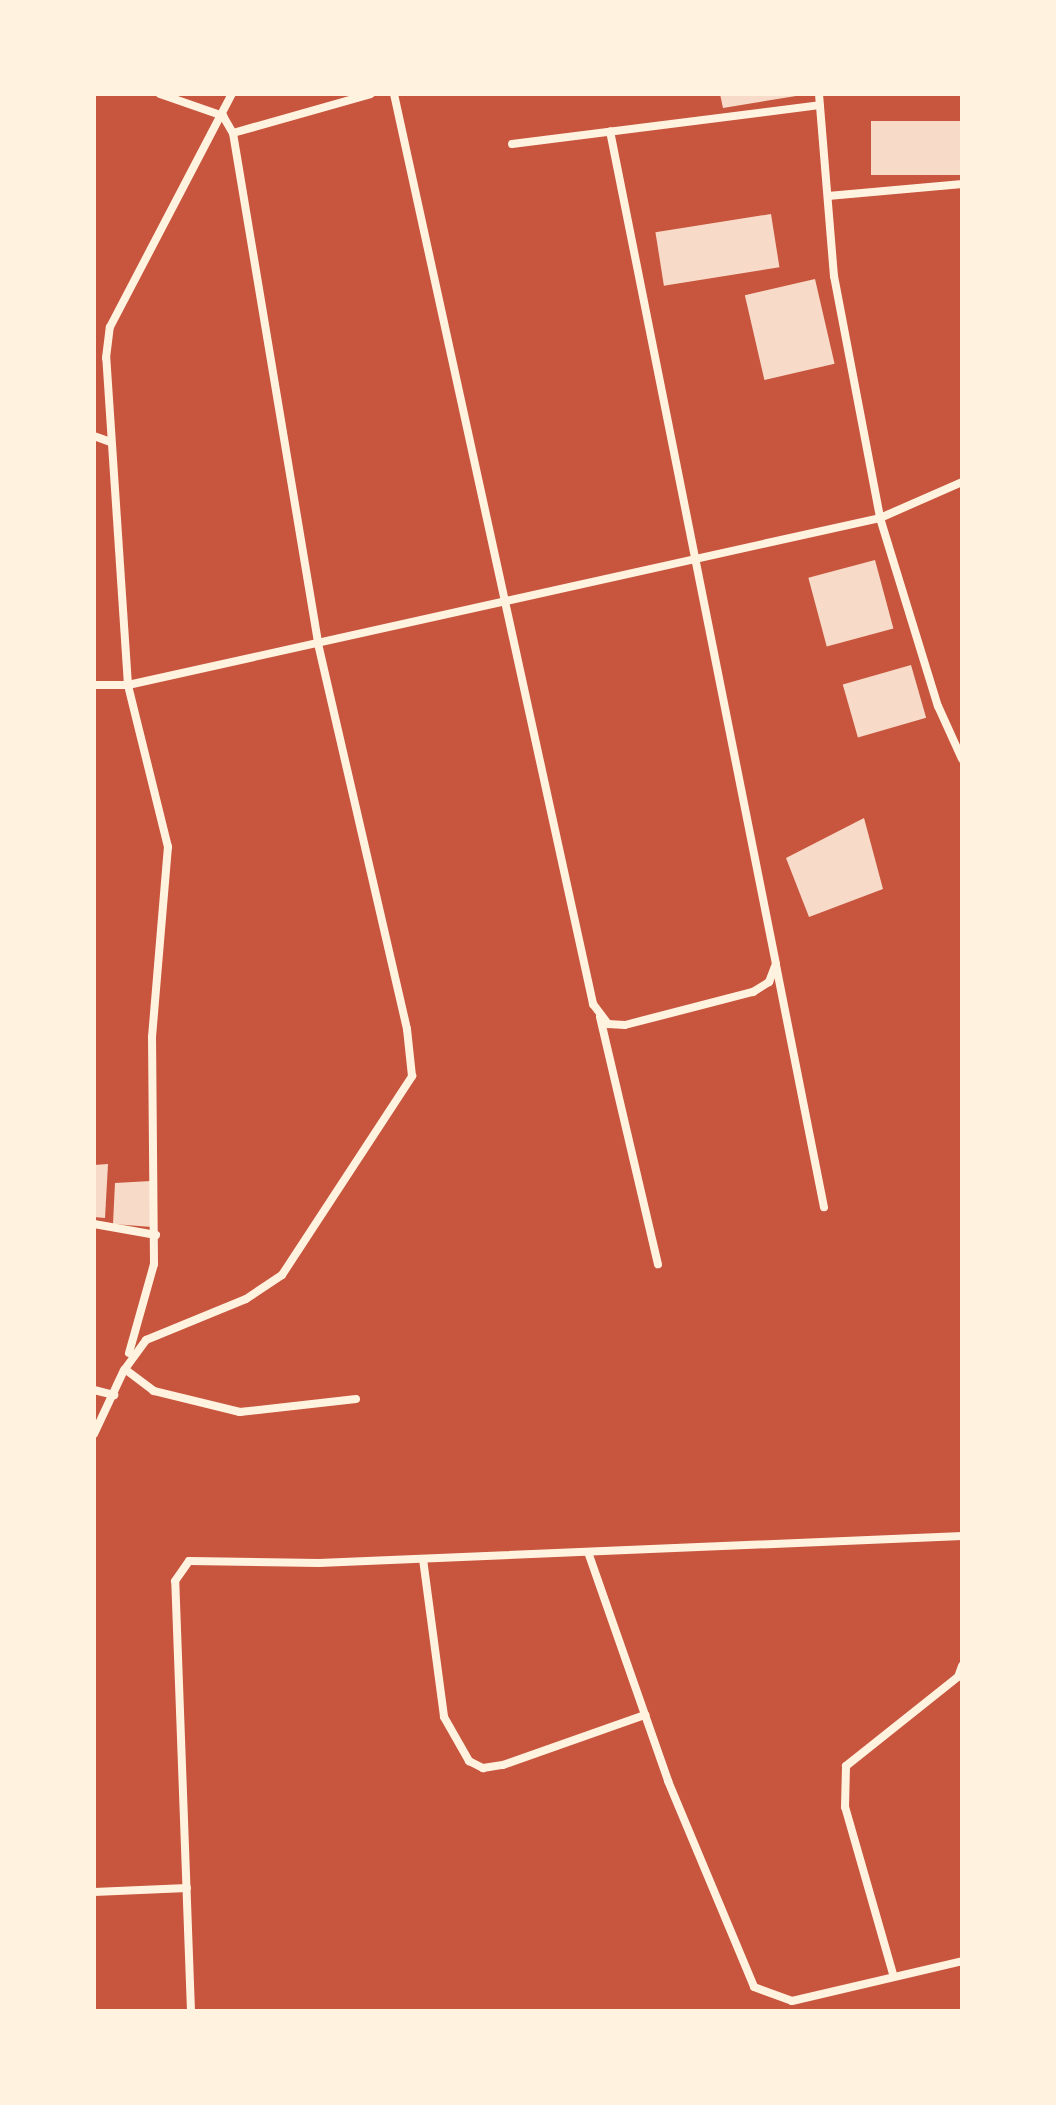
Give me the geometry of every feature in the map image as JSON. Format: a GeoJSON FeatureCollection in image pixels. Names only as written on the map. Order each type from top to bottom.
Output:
{"type":"FeatureCollection","features":[{"type":"Feature","properties":{"kind":"street"},"geometry":{"type":"LineString","coordinates":[[125,1369],[146,1340],[246,1299],[282,1275],[412,1076],[318,642],[233,133],[223,116],[160,94]]}},
{"type":"Feature","properties":{"kind":"street"},"geometry":{"type":"LineString","coordinates":[[94,1434],[125,1369],[156,1235],[152,1037],[168,847],[128,685],[108,441],[110,327],[232,94]]}},
{"type":"Feature","properties":{"kind":"street"},"geometry":{"type":"LineString","coordinates":[[233,133],[371,94]]}},
{"type":"Feature","properties":{"kind":"street"},"geometry":{"type":"LineString","coordinates":[[394,94],[504,601],[658,1264]]}},
{"type":"Feature","properties":{"kind":"street"},"geometry":{"type":"LineString","coordinates":[[819,94],[834,276],[880,518],[938,706],[962,759]]}},
{"type":"Feature","properties":{"kind":"street"},"geometry":{"type":"LineString","coordinates":[[512,144],[820,105]]}},
{"type":"Feature","properties":{"kind":"street"},"geometry":{"type":"LineString","coordinates":[[610,131],[824,1207]]}},
{"type":"Feature","properties":{"kind":"street"},"geometry":{"type":"LineString","coordinates":[[828,196],[962,184]]}},
{"type":"Feature","properties":{"kind":"street"},"geometry":{"type":"LineString","coordinates":[[94,436],[108,441]]}},
{"type":"Feature","properties":{"kind":"street"},"geometry":{"type":"LineString","coordinates":[[94,685],[128,685],[880,518],[962,482]]}},
{"type":"Feature","properties":{"kind":"street"},"geometry":{"type":"LineString","coordinates":[[599,1016],[625,1025],[753,992],[769,982],[776,964]]}},
{"type":"Feature","properties":{"kind":"street"},"geometry":{"type":"LineString","coordinates":[[94,1224],[156,1235]]}},
{"type":"Feature","properties":{"kind":"street"},"geometry":{"type":"LineString","coordinates":[[125,1369],[154,1391],[240,1412],[356,1399]]}},
{"type":"Feature","properties":{"kind":"street"},"geometry":{"type":"LineString","coordinates":[[94,1390],[114,1395]]}},
{"type":"Feature","properties":{"kind":"street"},"geometry":{"type":"LineString","coordinates":[[191,2011],[180,1570],[204,1558],[423,1559],[962,1536]]}},
{"type":"Feature","properties":{"kind":"street"},"geometry":{"type":"LineString","coordinates":[[588,1552],[645,1715],[754,1987],[792,2001],[893,1974],[962,1961]]}},
{"type":"Feature","properties":{"kind":"street"},"geometry":{"type":"LineString","coordinates":[[423,1559],[444,1717],[469,1761],[483,1768],[503,1765],[645,1715]]}},
{"type":"Feature","properties":{"kind":"street"},"geometry":{"type":"LineString","coordinates":[[893,1974],[845,1807],[846,1766],[958,1677],[962,1666]]}},
{"type":"Feature","properties":{"kind":"street"},"geometry":{"type":"LineString","coordinates":[[94,1892],[187,1888]]}},
{"type":"Feature","properties":{"kind":"building"},"geometry":{"type":"Polygon","coordinates":[[[720,94],[796,94],[796,96],[723,108],[720,94]]]}},
{"type":"Feature","properties":{"kind":"building"},"geometry":{"type":"Polygon","coordinates":[[[871,121],[962,121],[962,175],[871,175],[871,121]]]}},
{"type":"Feature","properties":{"kind":"building"},"geometry":{"type":"Polygon","coordinates":[[[771,214],[779,267],[664,286],[655,232],[771,214]]]}},
{"type":"Feature","properties":{"kind":"building"},"geometry":{"type":"Polygon","coordinates":[[[815,279],[835,364],[764,380],[745,295],[815,279]]]}},
{"type":"Feature","properties":{"kind":"building"},"geometry":{"type":"Polygon","coordinates":[[[875,560],[893,629],[827,646],[808,578],[875,560]]]}},
{"type":"Feature","properties":{"kind":"building"},"geometry":{"type":"Polygon","coordinates":[[[911,665],[926,718],[858,737],[843,685],[911,665]]]}},
{"type":"Feature","properties":{"kind":"building"},"geometry":{"type":"Polygon","coordinates":[[[864,818],[883,889],[809,917],[786,858],[864,818]]]}},
{"type":"Feature","properties":{"kind":"building"},"geometry":{"type":"Polygon","coordinates":[[[108,1164],[105,1218],[94,1217],[94,1165],[108,1164]]]}},
{"type":"Feature","properties":{"kind":"building"},"geometry":{"type":"Polygon","coordinates":[[[151,1181],[152,1227],[113,1224],[115,1183],[151,1181]]]}}]}
